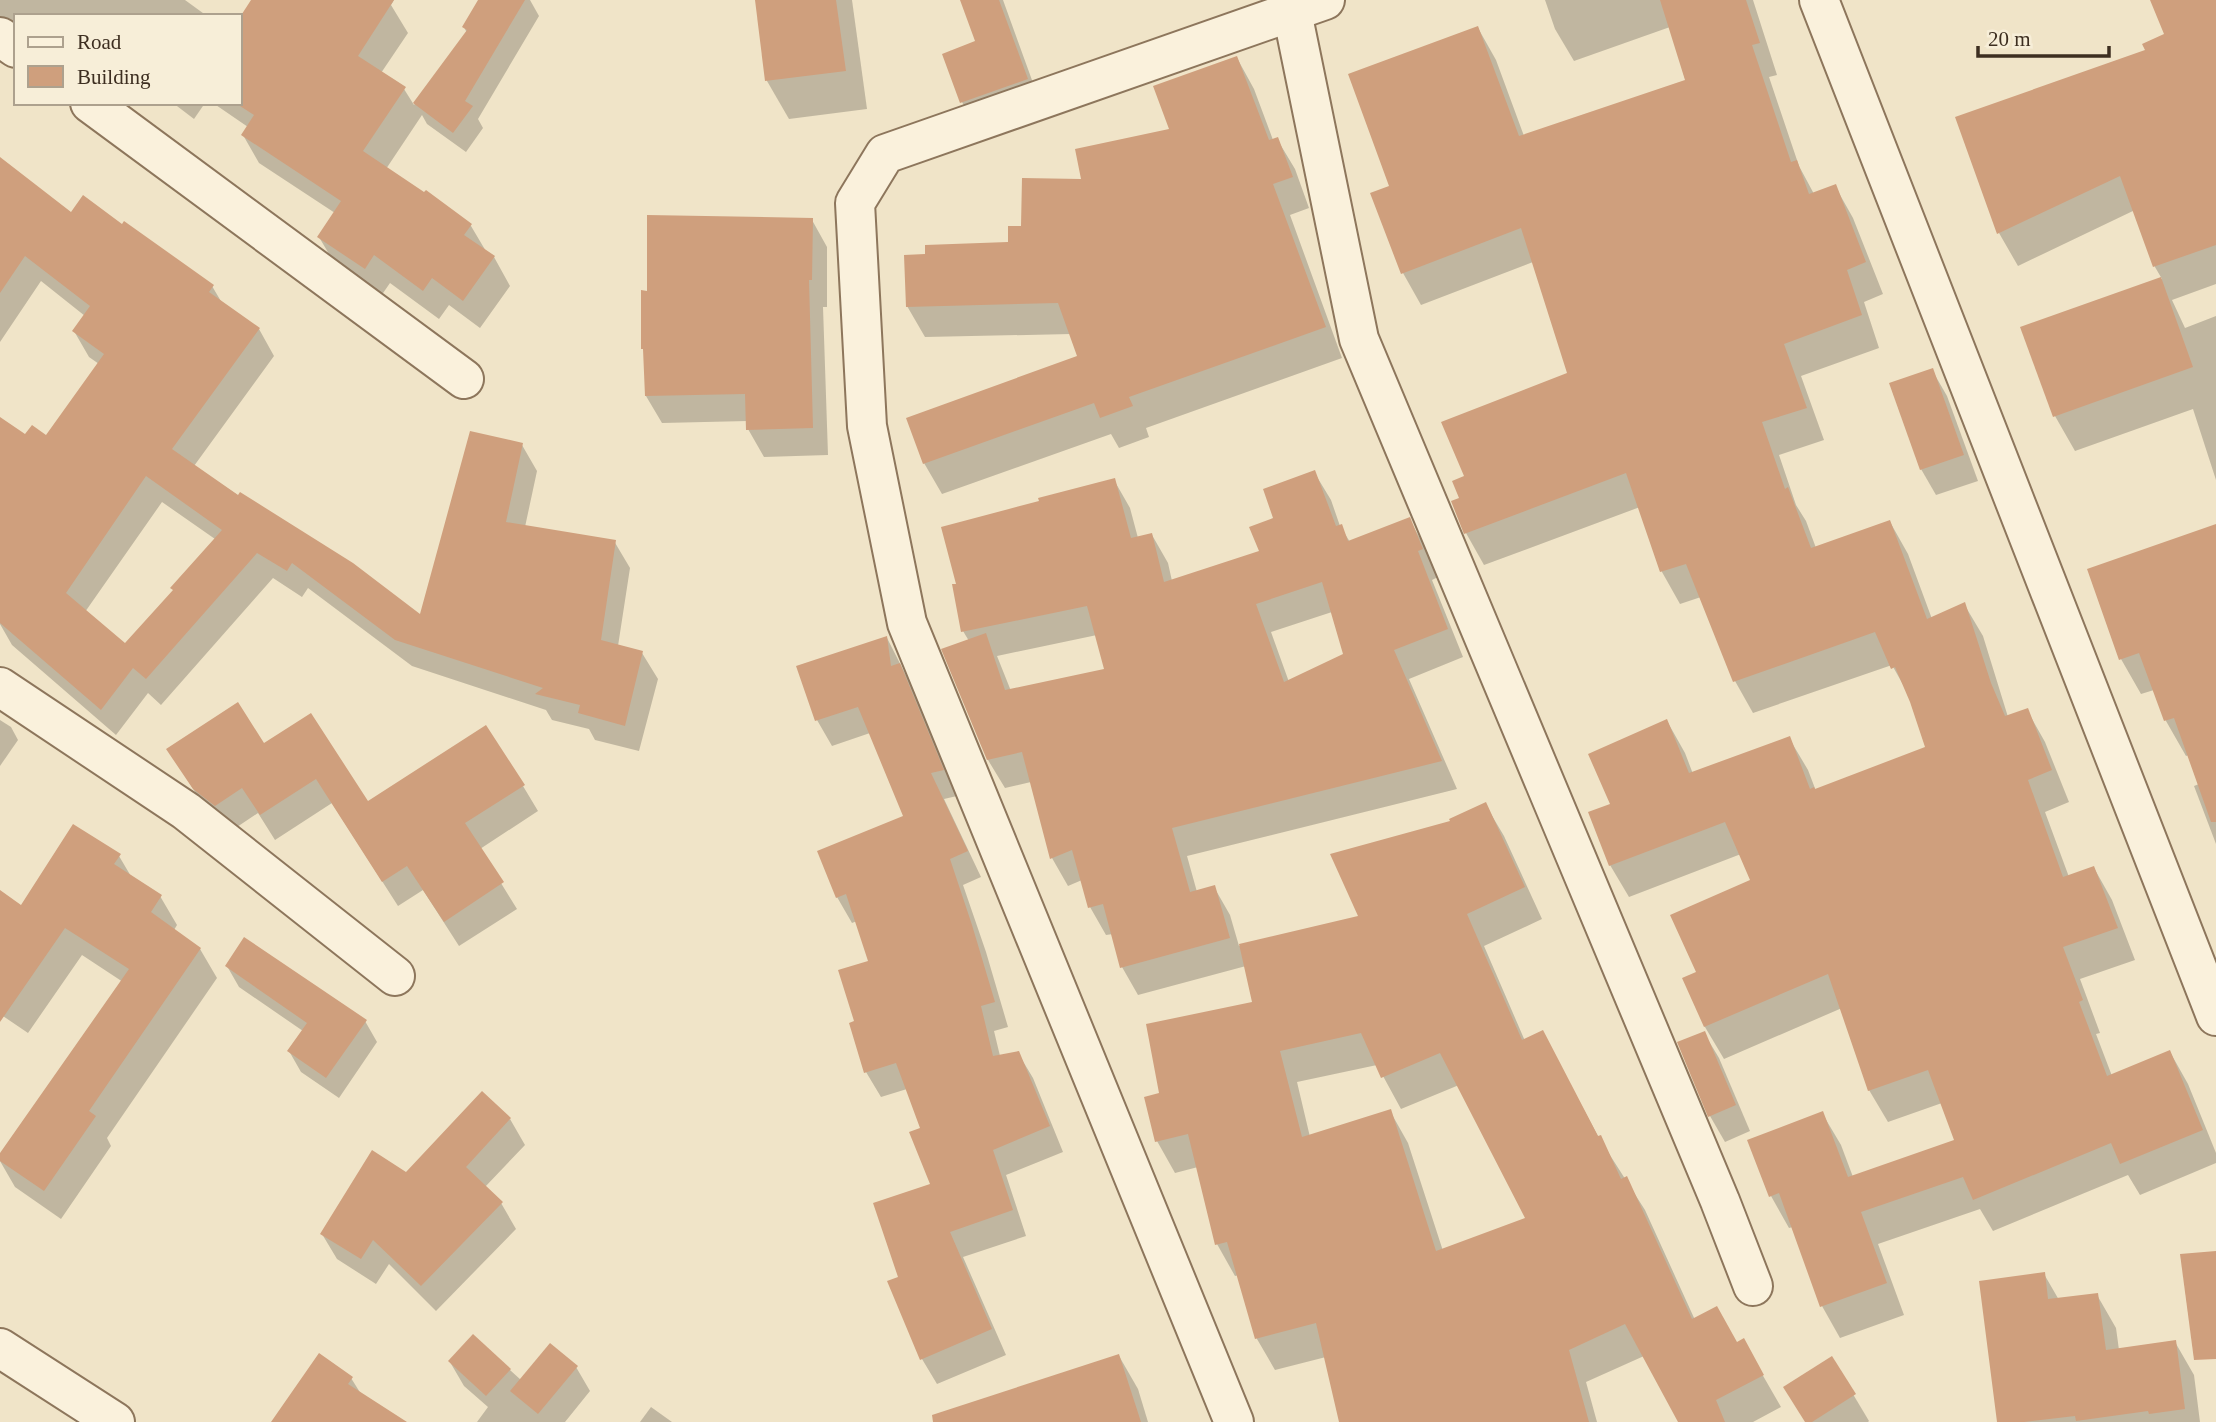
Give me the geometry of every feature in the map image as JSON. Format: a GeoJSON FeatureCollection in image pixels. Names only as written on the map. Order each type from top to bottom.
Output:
{"type":"FeatureCollection","features":[{"type":"Feature","properties":{"kind":"street"},"geometry":{"type":"LineString","coordinates":[[1819,0],[2216,1016]]}},
{"type":"Feature","properties":{"kind":"street"},"geometry":{"type":"LineString","coordinates":[[1234,1422],[907,623],[867,426],[855,203],[886,154],[1308,6],[1359,339],[1715,1188],[1753,1286]]}},
{"type":"Feature","properties":{"kind":"street"},"geometry":{"type":"LineString","coordinates":[[93,105],[464,379]]}},
{"type":"Feature","properties":{"kind":"street"},"geometry":{"type":"LineString","coordinates":[[0,687],[186,811],[395,976]]}},
{"type":"Feature","properties":{"kind":"street"},"geometry":{"type":"LineString","coordinates":[[0,1348],[115,1422]]}},
{"type":"Feature","properties":{"kind":"building"},"geometry":{"type":"Polygon","coordinates":[[[251,0],[394,0],[358,56],[406,87],[363,151],[424,192],[426,190],[472,224],[464,235],[495,256],[463,301],[432,278],[423,291],[374,255],[365,269],[317,237],[341,201],[241,135],[254,115],[240,106],[242,14],[251,0]]]}},
{"type":"Feature","properties":{"kind":"building"},"geometry":{"type":"Polygon","coordinates":[[[478,0],[525,0],[465,101],[473,106],[453,133],[413,103],[467,30],[462,27],[478,0]]]}},
{"type":"Feature","properties":{"kind":"building"},"geometry":{"type":"Polygon","coordinates":[[[755,0],[836,0],[846,71],[765,81],[755,0]]]}},
{"type":"Feature","properties":{"kind":"building"},"geometry":{"type":"Polygon","coordinates":[[[960,0],[999,0],[1028,79],[960,103],[942,54],[975,41],[960,0]]]}},
{"type":"Feature","properties":{"kind":"building"},"geometry":{"type":"Polygon","coordinates":[[[1660,0],[1746,0],[1760,43],[1752,45],[1791,162],[1797,160],[1809,194],[1836,184],[1866,262],[1847,270],[1862,315],[1784,344],[1807,408],[1762,422],[1785,489],[1788,487],[1811,548],[1890,520],[1927,619],[1965,602],[1991,683],[2005,716],[2028,708],[2052,770],[2028,780],[2063,877],[2094,866],[2118,928],[2063,947],[2083,1000],[2079,1002],[2107,1076],[2170,1050],[2203,1130],[2120,1164],[2111,1143],[1973,1200],[1963,1177],[1861,1212],[1887,1283],[1820,1307],[1779,1193],[1769,1197],[1747,1140],[1823,1111],[1848,1177],[1954,1140],[1928,1070],[1868,1091],[1828,974],[1704,1027],[1682,978],[1696,972],[1670,915],[1750,880],[1725,822],[1609,866],[1588,812],[1610,804],[1588,754],[1667,719],[1689,773],[1790,736],[1810,789],[1815,789],[1925,747],[1910,702],[1895,667],[1891,669],[1875,632],[1733,682],[1686,564],[1660,572],[1626,473],[1464,534],[1451,501],[1459,498],[1452,481],[1464,476],[1441,422],[1567,373],[1521,228],[1401,274],[1370,193],[1389,186],[1348,74],[1478,26],[1519,136],[1685,80],[1660,0]]]}},
{"type":"Feature","properties":{"kind":"building"},"geometry":{"type":"Polygon","coordinates":[[[2150,0],[2216,0],[2216,245],[2153,267],[2120,176],[1997,234],[1955,117],[2145,50],[2142,44],[2164,34],[2150,0]]]}},
{"type":"Feature","properties":{"kind":"building"},"geometry":{"type":"Polygon","coordinates":[[[1237,56],[1269,140],[1278,137],[1293,177],[1273,184],[1326,327],[1129,397],[1133,406],[1100,418],[1094,403],[923,464],[906,418],[1077,356],[1058,303],[906,307],[904,255],[925,254],[925,245],[1008,242],[1008,226],[1021,226],[1022,178],[1081,179],[1075,149],[1169,129],[1153,86],[1237,56]]]}},
{"type":"Feature","properties":{"kind":"building"},"geometry":{"type":"Polygon","coordinates":[[[0,157],[71,212],[83,195],[214,285],[209,292],[260,328],[172,449],[238,495],[240,492],[353,563],[420,614],[470,431],[523,443],[506,522],[616,540],[601,640],[643,651],[625,726],[578,713],[580,705],[535,694],[543,688],[395,640],[292,563],[287,571],[257,553],[146,679],[133,668],[101,710],[0,623],[0,417],[25,434],[32,425],[46,435],[104,354],[72,331],[90,306],[25,256],[0,293],[0,157]],[[146,476],[66,593],[125,643],[222,530],[146,476]]]}},
{"type":"Feature","properties":{"kind":"building"},"geometry":{"type":"Polygon","coordinates":[[[647,215],[813,218],[812,280],[809,280],[813,428],[746,430],[745,394],[645,396],[641,349],[641,290],[647,291],[647,215]]]}},
{"type":"Feature","properties":{"kind":"building"},"geometry":{"type":"Polygon","coordinates":[[[2161,277],[2193,367],[2053,417],[2020,327],[2161,277]]]}},
{"type":"Feature","properties":{"kind":"building"},"geometry":{"type":"Polygon","coordinates":[[[1933,368],[1964,455],[1920,470],[1889,383],[1933,368]]]}},
{"type":"Feature","properties":{"kind":"building"},"geometry":{"type":"Polygon","coordinates":[[[1315,470],[1336,526],[1342,524],[1348,541],[1410,517],[1423,549],[1418,551],[1448,629],[1394,650],[1442,761],[1172,828],[1190,892],[1215,885],[1230,938],[1120,968],[1103,904],[1088,908],[1072,850],[1050,859],[1022,752],[987,760],[941,649],[986,633],[1005,690],[1104,669],[1087,606],[961,632],[952,584],[956,584],[941,527],[1115,478],[1131,538],[1152,533],[1164,582],[1259,551],[1249,527],[1273,518],[1263,489],[1315,470]],[[1322,582],[1256,604],[1284,682],[1343,654],[1322,582]]]}},
{"type":"Feature","properties":{"kind":"building"},"geometry":{"type":"Polygon","coordinates":[[[2216,524],[2216,822],[2211,822],[2174,718],[2164,721],[2139,653],[2119,660],[2087,569],[2216,524]]]}},
{"type":"Feature","properties":{"kind":"building"},"geometry":{"type":"Polygon","coordinates":[[[887,636],[891,666],[900,663],[944,770],[931,773],[968,851],[950,859],[995,1002],[981,1006],[993,1056],[1019,1051],[1050,1126],[993,1150],[1013,1210],[950,1232],[992,1329],[920,1360],[887,1281],[898,1277],[873,1203],[930,1184],[909,1132],[920,1128],[896,1063],[864,1073],[849,1023],[854,1021],[838,970],[868,961],[846,894],[836,898],[817,851],[903,816],[858,707],[815,721],[796,666],[887,636]]]}},
{"type":"Feature","properties":{"kind":"building"},"geometry":{"type":"Polygon","coordinates":[[[238,702],[264,743],[311,713],[368,801],[486,725],[525,785],[465,823],[504,882],[444,922],[407,866],[382,882],[316,779],[260,815],[242,788],[215,806],[193,789],[166,749],[238,702]]]}},
{"type":"Feature","properties":{"kind":"building"},"geometry":{"type":"Polygon","coordinates":[[[1486,802],[1525,887],[1467,914],[1522,1040],[1543,1030],[1598,1136],[1601,1135],[1621,1179],[1627,1176],[1692,1319],[1717,1306],[1737,1342],[1744,1338],[1764,1375],[1716,1400],[1725,1422],[1678,1422],[1625,1324],[1569,1350],[1589,1422],[1339,1422],[1316,1323],[1255,1339],[1227,1242],[1215,1245],[1188,1134],[1155,1142],[1144,1097],[1159,1093],[1146,1024],[1252,1002],[1239,944],[1358,916],[1330,854],[1450,821],[1449,819],[1486,802]],[[1361,1033],[1280,1051],[1302,1137],[1391,1109],[1436,1251],[1525,1218],[1440,1053],[1381,1078],[1361,1033]]]}},
{"type":"Feature","properties":{"kind":"building"},"geometry":{"type":"Polygon","coordinates":[[[73,824],[121,854],[114,864],[162,895],[151,912],[201,948],[89,1111],[96,1116],[44,1191],[0,1161],[0,1153],[129,969],[65,928],[0,1022],[0,890],[21,905],[73,824]]]}},
{"type":"Feature","properties":{"kind":"building"},"geometry":{"type":"Polygon","coordinates":[[[244,937],[367,1020],[326,1078],[287,1051],[307,1023],[225,966],[244,937]]]}},
{"type":"Feature","properties":{"kind":"building"},"geometry":{"type":"Polygon","coordinates":[[[1705,1031],[1736,1105],[1708,1117],[1677,1042],[1705,1031]]]}},
{"type":"Feature","properties":{"kind":"building"},"geometry":{"type":"Polygon","coordinates":[[[482,1091],[511,1118],[466,1167],[503,1202],[421,1286],[373,1240],[361,1259],[320,1234],[372,1150],[406,1172],[482,1091]]]}},
{"type":"Feature","properties":{"kind":"building"},"geometry":{"type":"Polygon","coordinates":[[[2216,1251],[2216,1359],[2194,1360],[2180,1254],[2216,1251]]]}},
{"type":"Feature","properties":{"kind":"building"},"geometry":{"type":"Polygon","coordinates":[[[2045,1272],[2048,1299],[2098,1293],[2106,1350],[2176,1340],[2185,1409],[2076,1421],[2075,1416],[1997,1422],[1979,1281],[2045,1272]]]}},
{"type":"Feature","properties":{"kind":"building"},"geometry":{"type":"Polygon","coordinates":[[[473,1334],[511,1369],[486,1396],[448,1361],[473,1334]]]}},
{"type":"Feature","properties":{"kind":"building"},"geometry":{"type":"Polygon","coordinates":[[[550,1343],[578,1366],[538,1414],[510,1391],[550,1343]]]}},
{"type":"Feature","properties":{"kind":"building"},"geometry":{"type":"Polygon","coordinates":[[[319,1353],[353,1377],[348,1384],[407,1422],[271,1422],[319,1353]]]}},
{"type":"Feature","properties":{"kind":"building"},"geometry":{"type":"Polygon","coordinates":[[[1119,1354],[1141,1422],[933,1422],[932,1415],[1119,1354]]]}},
{"type":"Feature","properties":{"kind":"building"},"geometry":{"type":"Polygon","coordinates":[[[1832,1356],[1856,1394],[1812,1422],[1805,1422],[1783,1387],[1832,1356]]]}}]}
